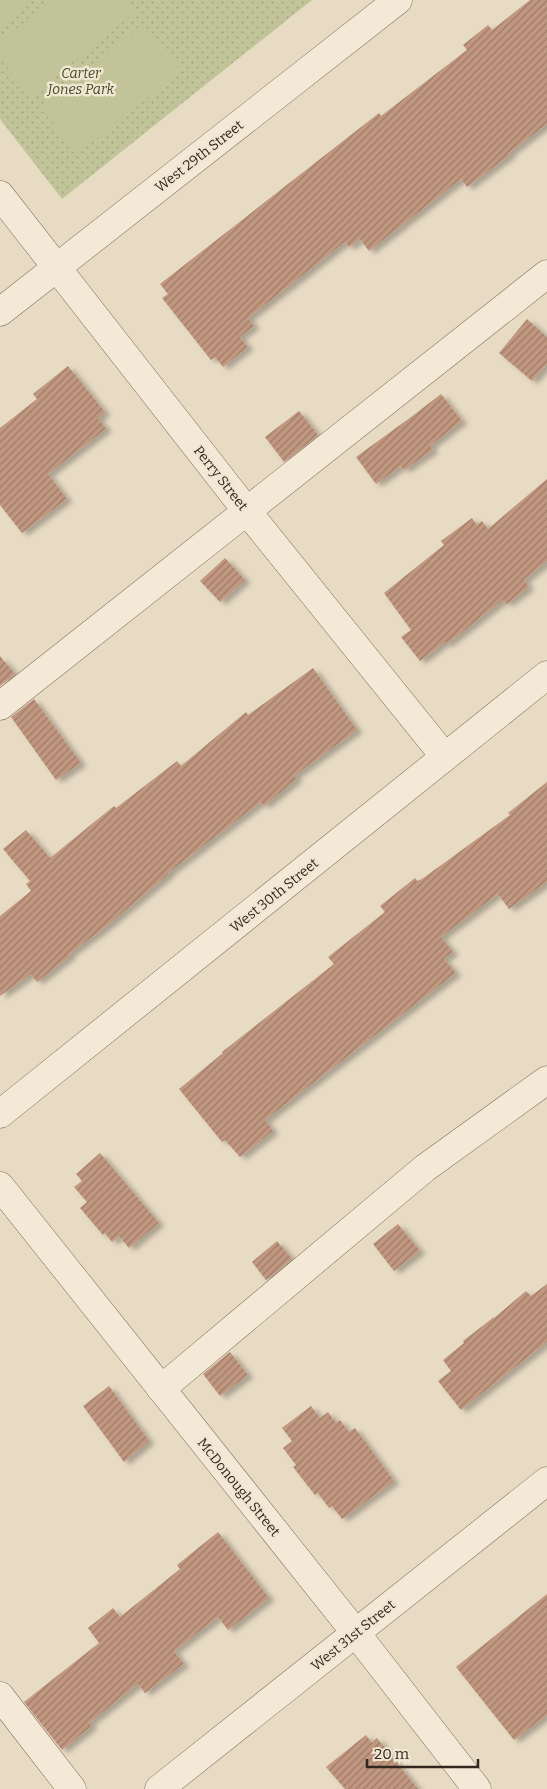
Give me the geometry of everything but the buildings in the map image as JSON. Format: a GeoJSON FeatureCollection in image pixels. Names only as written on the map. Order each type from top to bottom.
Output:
{"type":"FeatureCollection","features":[{"type":"Feature","properties":{"kind":"street","name":"West 29th Street"},"geometry":{"type":"LineString","coordinates":[[0,312],[398,0]]}},
{"type":"Feature","properties":{"kind":"street","name":"Perry Street"},"geometry":{"type":"LineString","coordinates":[[0,195],[246,510],[445,757]]}},
{"type":"Feature","properties":{"kind":"street"},"geometry":{"type":"LineString","coordinates":[[0,706],[547,274]]}},
{"type":"Feature","properties":{"kind":"street","name":"West 30th Street"},"geometry":{"type":"LineString","coordinates":[[0,1114],[547,675]]}},
{"type":"Feature","properties":{"kind":"street"},"geometry":{"type":"LineString","coordinates":[[161,1389],[425,1168],[547,1080]]}},
{"type":"Feature","properties":{"kind":"street","name":"McDonough Street"},"geometry":{"type":"LineString","coordinates":[[0,1186],[355,1632],[477,1789]]}},
{"type":"Feature","properties":{"kind":"street","name":"West 31st Street"},"geometry":{"type":"LineString","coordinates":[[160,1789],[547,1481]]}},
{"type":"Feature","properties":{"kind":"street"},"geometry":{"type":"LineString","coordinates":[[0,1696],[72,1789]]}},
{"type":"Feature","properties":{"kind":"green space","name":"Carter Jones Park"},"geometry":{"type":"Polygon","coordinates":[[[0,0],[312,0],[62,199],[0,119],[0,0]]]}},
{"type":"Feature","properties":{"kind":"green space"},"geometry":{"type":"Polygon","coordinates":[[[0,0],[32,0],[0,26],[0,0]]]}},
{"type":"Feature","properties":{"kind":"green space"},"geometry":{"type":"Polygon","coordinates":[[[53,0],[124,0],[134,13],[30,96],[0,58],[0,42],[53,0]]]}},
{"type":"Feature","properties":{"kind":"green space"},"geometry":{"type":"Polygon","coordinates":[[[143,24],[181,71],[77,154],[40,106],[143,24]]]}}]}
